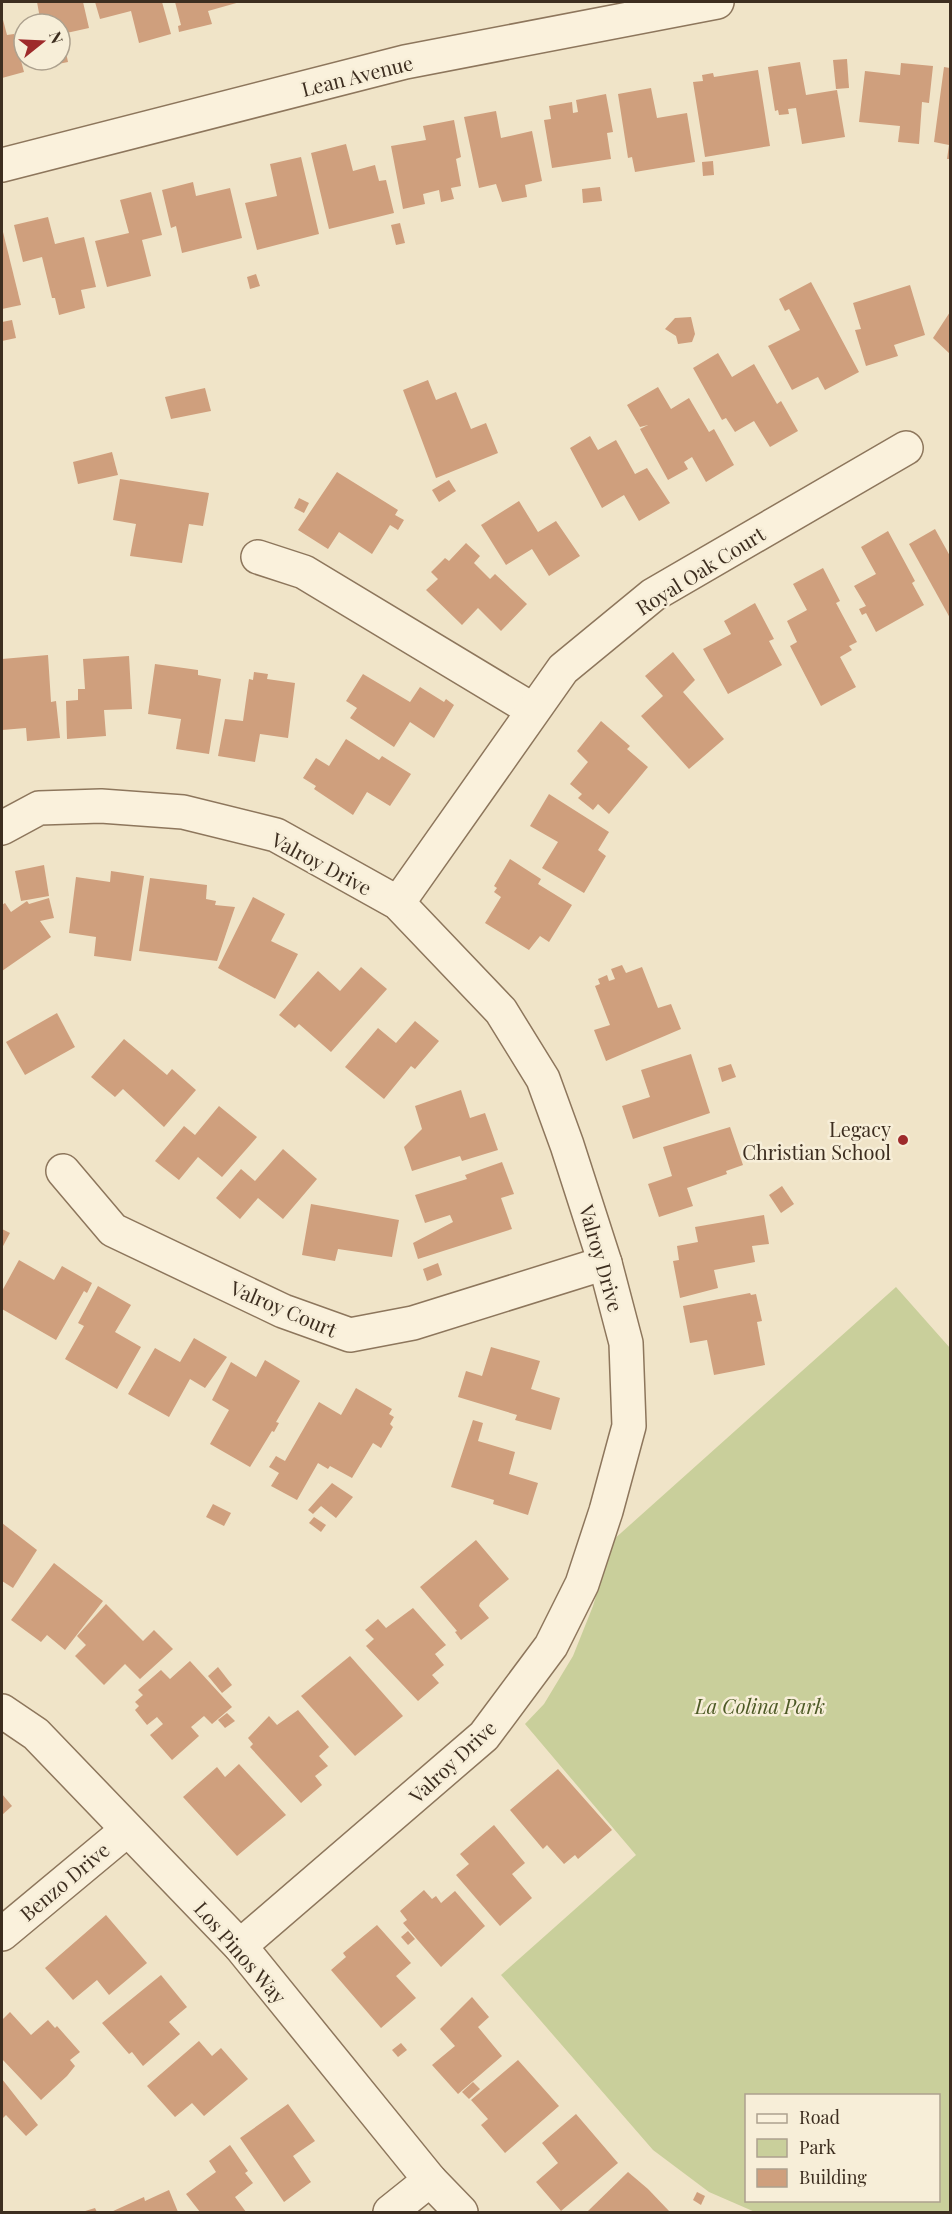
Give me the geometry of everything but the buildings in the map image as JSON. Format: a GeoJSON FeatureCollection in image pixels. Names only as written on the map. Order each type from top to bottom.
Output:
{"type":"FeatureCollection","features":[{"type":"Feature","properties":{"kind":"street","name":"Lean Avenue"},"geometry":{"type":"LineString","coordinates":[[2,165],[405,62],[717,2]]}},
{"type":"Feature","properties":{"kind":"street","name":"Royal Oak Court"},"geometry":{"type":"LineString","coordinates":[[398,903],[563,669],[653,595],[906,447]]}},
{"type":"Feature","properties":{"kind":"street"},"geometry":{"type":"LineString","coordinates":[[258,557],[304,572],[533,710]]}},
{"type":"Feature","properties":{"kind":"street","name":"Valroy Drive"},"geometry":{"type":"LineString","coordinates":[[2,828],[39,808],[100,806],[183,812],[276,835],[398,903],[501,1011],[543,1079],[567,1144],[605,1263],[626,1343],[629,1426],[606,1511],[582,1584],[551,1647],[484,1736],[240,1946]]}},
{"type":"Feature","properties":{"kind":"street","name":"Valroy Court"},"geometry":{"type":"LineString","coordinates":[[63,1172],[114,1230],[283,1311],[350,1335],[413,1323],[605,1263]]}},
{"type":"Feature","properties":{"kind":"street","name":"Los Pinos Way"},"geometry":{"type":"LineString","coordinates":[[2,1711],[36,1734],[240,1946],[430,2180],[461,2212]]}},
{"type":"Feature","properties":{"kind":"street","name":"Benzo Drive"},"geometry":{"type":"LineString","coordinates":[[2,1934],[127,1830]]}},
{"type":"Feature","properties":{"kind":"street"},"geometry":{"type":"LineString","coordinates":[[390,2212],[430,2180]]}},
{"type":"Feature","properties":{"kind":"green space","name":"La Colina Park"},"geometry":{"type":"Polygon","coordinates":[[[896,1287],[950,1348],[950,2212],[755,2212],[709,2192],[653,2150],[501,1975],[636,1855],[525,1724],[544,1704],[573,1656],[593,1606],[612,1541],[896,1287]]]}},
{"type":"Feature","properties":{"kind":"place","name":"Legacy Christian School"},"geometry":{"type":"Point","coordinates":[903,1140]}}]}
